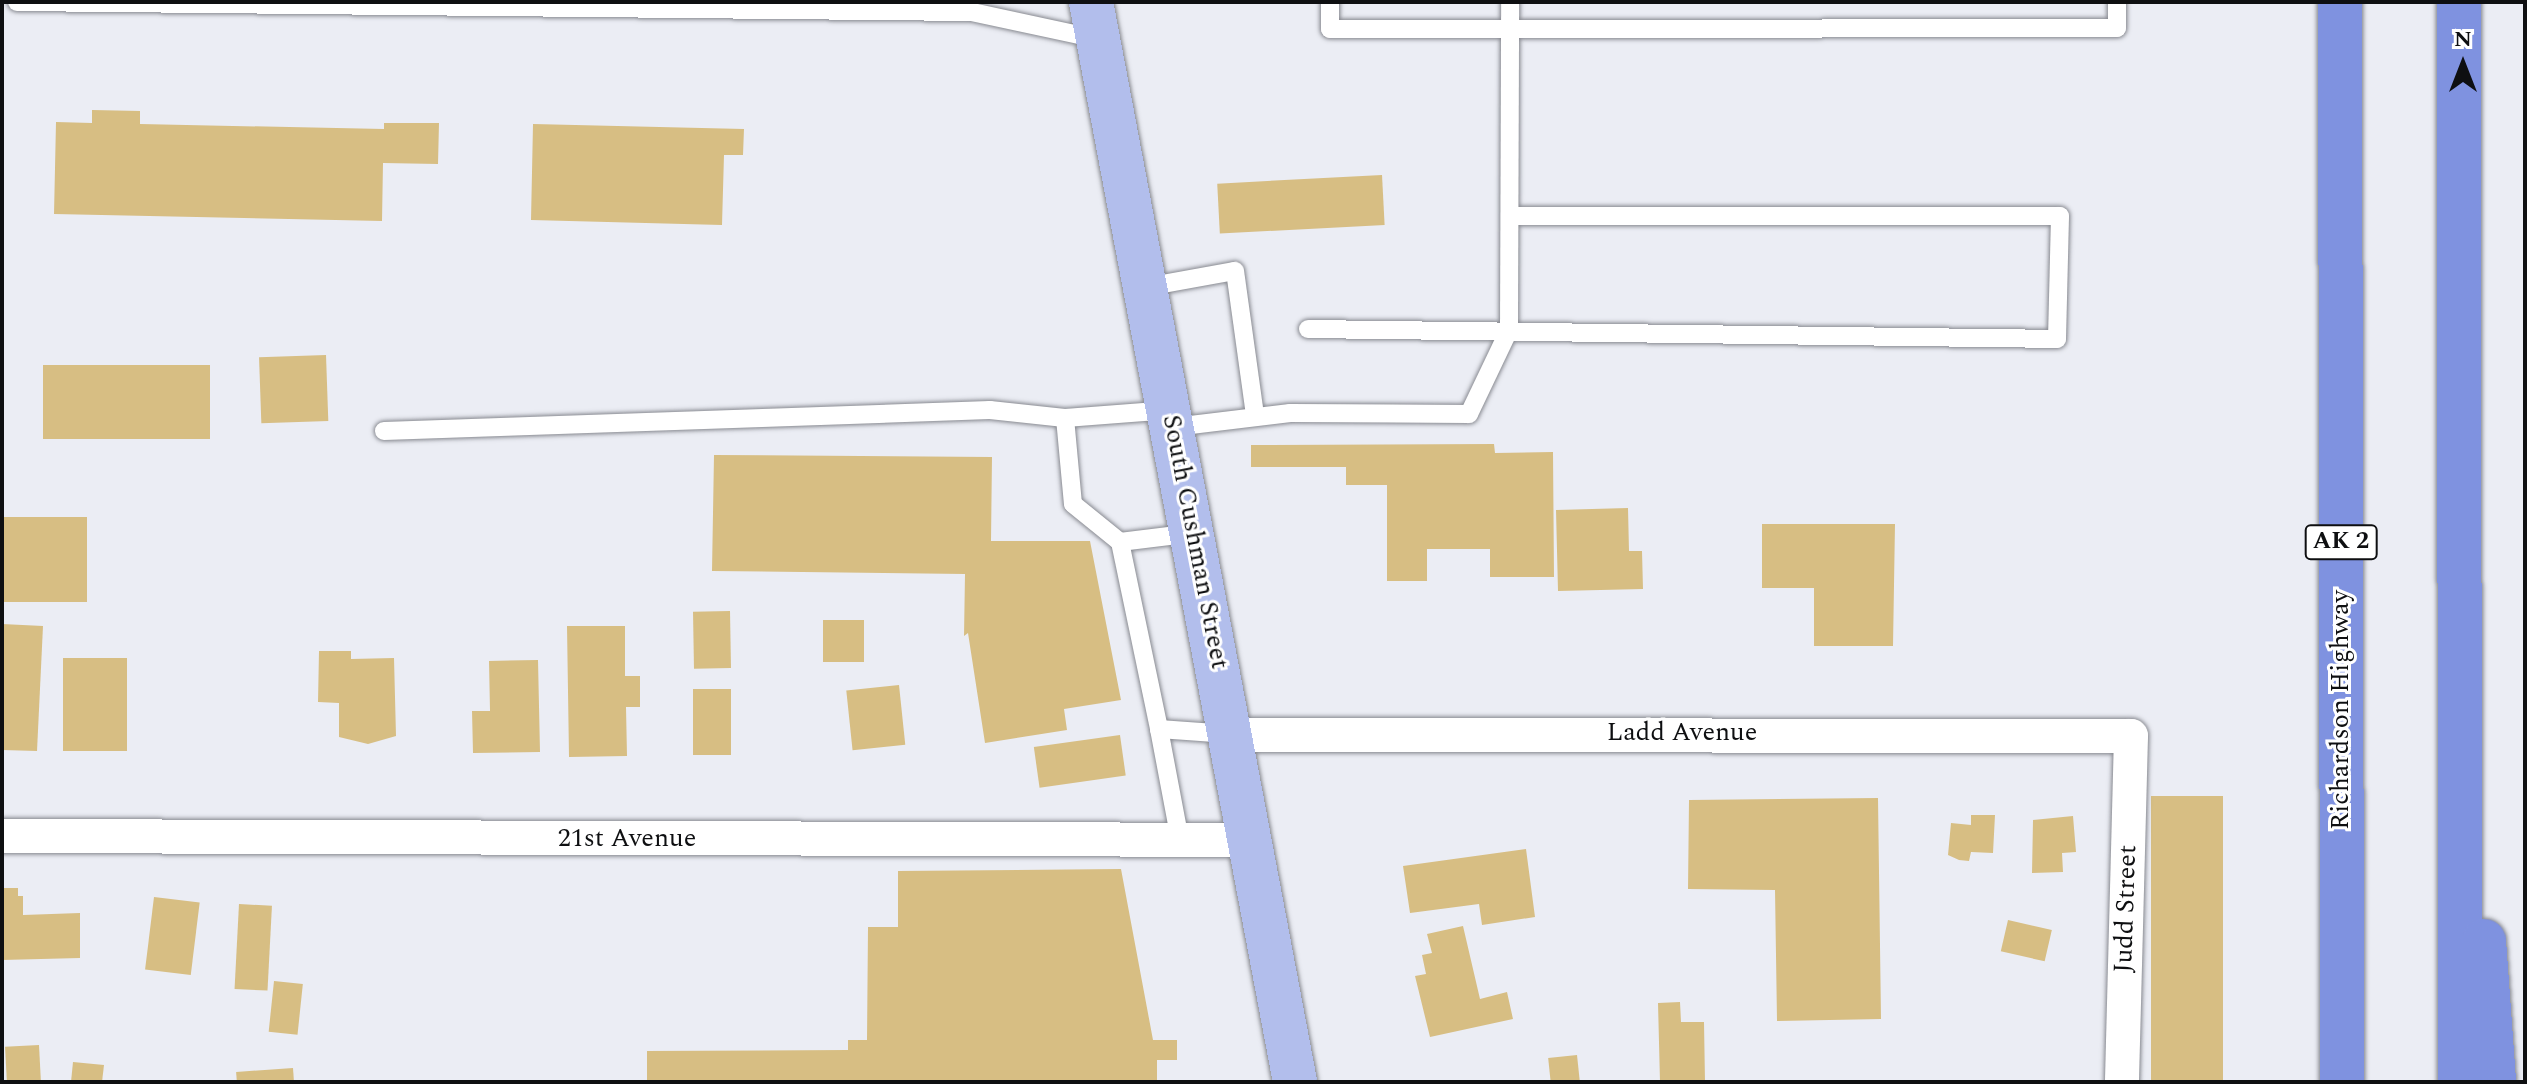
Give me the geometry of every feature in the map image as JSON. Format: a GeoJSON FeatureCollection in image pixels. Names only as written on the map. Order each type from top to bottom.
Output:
{"type":"FeatureCollection","features":[{"type":"Feature","properties":{"kind":"highway","name":"Richardson Highway"},"geometry":{"type":"LineString","coordinates":[[2340,2],[2342,1082]]}},
{"type":"Feature","properties":{"kind":"highway"},"geometry":{"type":"LineString","coordinates":[[2459,2],[2460,1082]]}},
{"type":"Feature","properties":{"kind":"highway"},"geometry":{"type":"LineString","coordinates":[[2460,741],[2493,1017],[2494,1082]]}},
{"type":"Feature","properties":{"kind":"highway"},"geometry":{"type":"LineString","coordinates":[[2315,1082],[2342,764]]}},
{"type":"Feature","properties":{"kind":"main road","name":"South Cushman Street"},"geometry":{"type":"LineString","coordinates":[[1094,21],[1233,735],[1295,1082]]}},
{"type":"Feature","properties":{"kind":"street","name":"Ladd Avenue"},"geometry":{"type":"LineString","coordinates":[[1233,735],[2131,736]]}},
{"type":"Feature","properties":{"kind":"street","name":"Judd Street"},"geometry":{"type":"LineString","coordinates":[[2122,1082],[2131,736]]}},
{"type":"Feature","properties":{"kind":"street","name":"21st Avenue"},"geometry":{"type":"LineString","coordinates":[[2,836],[1252,840]]}},
{"type":"Feature","properties":{"kind":"lane"},"geometry":{"type":"LineString","coordinates":[[17,2],[971,7],[1094,21]]}},
{"type":"Feature","properties":{"kind":"lane"},"geometry":{"type":"LineString","coordinates":[[1330,2],[1330,29],[1510,29],[2117,28],[2117,2]]}},
{"type":"Feature","properties":{"kind":"lane"},"geometry":{"type":"LineString","coordinates":[[384,431],[990,410],[1065,418],[1469,414],[1509,330],[1513,216],[1510,2]]}},
{"type":"Feature","properties":{"kind":"lane"},"geometry":{"type":"LineString","coordinates":[[1308,329],[2057,339],[2060,216],[1513,216]]}},
{"type":"Feature","properties":{"kind":"lane"},"geometry":{"type":"LineString","coordinates":[[1146,287],[1235,271],[1255,415]]}},
{"type":"Feature","properties":{"kind":"lane"},"geometry":{"type":"LineString","coordinates":[[1065,418],[1073,504],[1120,542],[1180,840]]}},
{"type":"Feature","properties":{"kind":"lane"},"geometry":{"type":"LineString","coordinates":[[1120,542],[1194,532]]}},
{"type":"Feature","properties":{"kind":"lane"},"geometry":{"type":"LineString","coordinates":[[1159,729],[1233,735]]}},
{"type":"Feature","properties":{"kind":"building"},"geometry":{"type":"Polygon","coordinates":[[[92,110],[140,111],[140,124],[384,129],[384,123],[439,123],[438,164],[383,163],[382,221],[54,214],[56,122],[92,123],[92,110]]]}},
{"type":"Feature","properties":{"kind":"building"},"geometry":{"type":"Polygon","coordinates":[[[533,124],[744,129],[743,155],[724,155],[722,225],[531,220],[533,124]]]}},
{"type":"Feature","properties":{"kind":"building"},"geometry":{"type":"Polygon","coordinates":[[[1382,175],[1385,225],[1220,234],[1217,184],[1382,175]]]}},
{"type":"Feature","properties":{"kind":"building"},"geometry":{"type":"Polygon","coordinates":[[[326,355],[328,421],[261,423],[259,357],[326,355]]]}},
{"type":"Feature","properties":{"kind":"building"},"geometry":{"type":"Polygon","coordinates":[[[43,365],[210,365],[210,439],[43,439],[43,365]]]}},
{"type":"Feature","properties":{"kind":"building"},"geometry":{"type":"Polygon","coordinates":[[[1494,444],[1495,453],[1553,452],[1554,577],[1490,577],[1490,549],[1427,549],[1427,581],[1387,581],[1387,485],[1346,485],[1346,467],[1251,467],[1251,445],[1494,444]]]}},
{"type":"Feature","properties":{"kind":"building"},"geometry":{"type":"Polygon","coordinates":[[[714,455],[992,457],[991,541],[1090,541],[1121,700],[1064,709],[1067,730],[985,743],[968,633],[964,636],[965,574],[712,571],[714,455]]]}},
{"type":"Feature","properties":{"kind":"building"},"geometry":{"type":"Polygon","coordinates":[[[1628,508],[1629,551],[1642,551],[1643,589],[1558,591],[1556,510],[1628,508]]]}},
{"type":"Feature","properties":{"kind":"building"},"geometry":{"type":"Polygon","coordinates":[[[2,517],[87,517],[87,602],[2,602],[2,517]]]}},
{"type":"Feature","properties":{"kind":"building"},"geometry":{"type":"Polygon","coordinates":[[[1762,524],[1895,524],[1893,646],[1814,646],[1814,588],[1762,588],[1762,524]]]}},
{"type":"Feature","properties":{"kind":"building"},"geometry":{"type":"Polygon","coordinates":[[[730,611],[731,668],[694,669],[693,612],[730,611]]]}},
{"type":"Feature","properties":{"kind":"building"},"geometry":{"type":"Polygon","coordinates":[[[823,620],[864,620],[864,662],[823,662],[823,620]]]}},
{"type":"Feature","properties":{"kind":"building"},"geometry":{"type":"Polygon","coordinates":[[[2,624],[43,626],[37,751],[2,750],[2,624]]]}},
{"type":"Feature","properties":{"kind":"building"},"geometry":{"type":"Polygon","coordinates":[[[567,626],[625,626],[625,676],[640,676],[640,707],[626,707],[627,756],[569,757],[567,626]]]}},
{"type":"Feature","properties":{"kind":"building"},"geometry":{"type":"Polygon","coordinates":[[[319,651],[351,651],[351,659],[394,658],[396,736],[368,744],[339,737],[339,703],[318,702],[319,651]]]}},
{"type":"Feature","properties":{"kind":"building"},"geometry":{"type":"Polygon","coordinates":[[[63,658],[127,658],[127,751],[63,751],[63,658]]]}},
{"type":"Feature","properties":{"kind":"building"},"geometry":{"type":"Polygon","coordinates":[[[538,660],[540,752],[473,753],[472,711],[490,711],[489,661],[538,660]]]}},
{"type":"Feature","properties":{"kind":"building"},"geometry":{"type":"Polygon","coordinates":[[[899,685],[905,745],[853,750],[846,691],[899,685]]]}},
{"type":"Feature","properties":{"kind":"building"},"geometry":{"type":"Polygon","coordinates":[[[693,689],[731,689],[731,755],[693,755],[693,689]]]}},
{"type":"Feature","properties":{"kind":"building"},"geometry":{"type":"Polygon","coordinates":[[[1120,735],[1126,776],[1040,788],[1034,747],[1120,735]]]}},
{"type":"Feature","properties":{"kind":"building"},"geometry":{"type":"Polygon","coordinates":[[[2151,796],[2223,796],[2223,1082],[2151,1082],[2151,796]]]}},
{"type":"Feature","properties":{"kind":"building"},"geometry":{"type":"Polygon","coordinates":[[[1878,798],[1881,1019],[1777,1021],[1775,890],[1688,889],[1689,800],[1878,798]]]}},
{"type":"Feature","properties":{"kind":"building"},"geometry":{"type":"Polygon","coordinates":[[[1971,815],[1995,815],[1993,853],[1971,852],[1969,861],[1959,860],[1948,855],[1951,823],[1971,825],[1971,815]]]}},
{"type":"Feature","properties":{"kind":"building"},"geometry":{"type":"Polygon","coordinates":[[[2073,816],[2076,852],[2062,853],[2063,872],[2032,873],[2033,820],[2073,816]]]}},
{"type":"Feature","properties":{"kind":"building"},"geometry":{"type":"Polygon","coordinates":[[[1526,849],[1535,917],[1482,925],[1479,904],[1410,913],[1403,866],[1526,849]]]}},
{"type":"Feature","properties":{"kind":"building"},"geometry":{"type":"Polygon","coordinates":[[[1121,869],[1153,1040],[1177,1040],[1177,1060],[1157,1060],[1157,1082],[647,1082],[647,1051],[848,1050],[848,1040],[867,1040],[868,927],[898,927],[898,871],[1121,869]]]}},
{"type":"Feature","properties":{"kind":"building"},"geometry":{"type":"Polygon","coordinates":[[[2,888],[18,888],[18,896],[23,896],[23,915],[80,913],[80,958],[2,960],[2,888]]]}},
{"type":"Feature","properties":{"kind":"building"},"geometry":{"type":"Polygon","coordinates":[[[154,897],[200,903],[191,975],[145,969],[154,897]]]}},
{"type":"Feature","properties":{"kind":"building"},"geometry":{"type":"Polygon","coordinates":[[[239,904],[272,906],[268,991],[235,989],[239,904]]]}},
{"type":"Feature","properties":{"kind":"building"},"geometry":{"type":"Polygon","coordinates":[[[2008,920],[2052,930],[2045,961],[2001,951],[2008,920]]]}},
{"type":"Feature","properties":{"kind":"building"},"geometry":{"type":"Polygon","coordinates":[[[1463,926],[1480,999],[1507,992],[1513,1019],[1430,1037],[1415,976],[1426,974],[1422,955],[1432,953],[1427,934],[1463,926]]]}},
{"type":"Feature","properties":{"kind":"building"},"geometry":{"type":"Polygon","coordinates":[[[274,981],[303,984],[298,1035],[269,1032],[274,981]]]}},
{"type":"Feature","properties":{"kind":"building"},"geometry":{"type":"Polygon","coordinates":[[[1680,1002],[1681,1022],[1704,1022],[1705,1082],[1660,1082],[1658,1003],[1680,1002]]]}},
{"type":"Feature","properties":{"kind":"building"},"geometry":{"type":"Polygon","coordinates":[[[39,1045],[41,1082],[7,1082],[5,1047],[39,1045]]]}},
{"type":"Feature","properties":{"kind":"building"},"geometry":{"type":"Polygon","coordinates":[[[1577,1055],[1580,1082],[1551,1082],[1548,1058],[1577,1055]]]}},
{"type":"Feature","properties":{"kind":"building"},"geometry":{"type":"Polygon","coordinates":[[[73,1062],[104,1065],[102,1082],[71,1082],[73,1062]]]}},
{"type":"Feature","properties":{"kind":"building"},"geometry":{"type":"Polygon","coordinates":[[[293,1068],[294,1082],[237,1082],[236,1072],[293,1068]]]}}]}
